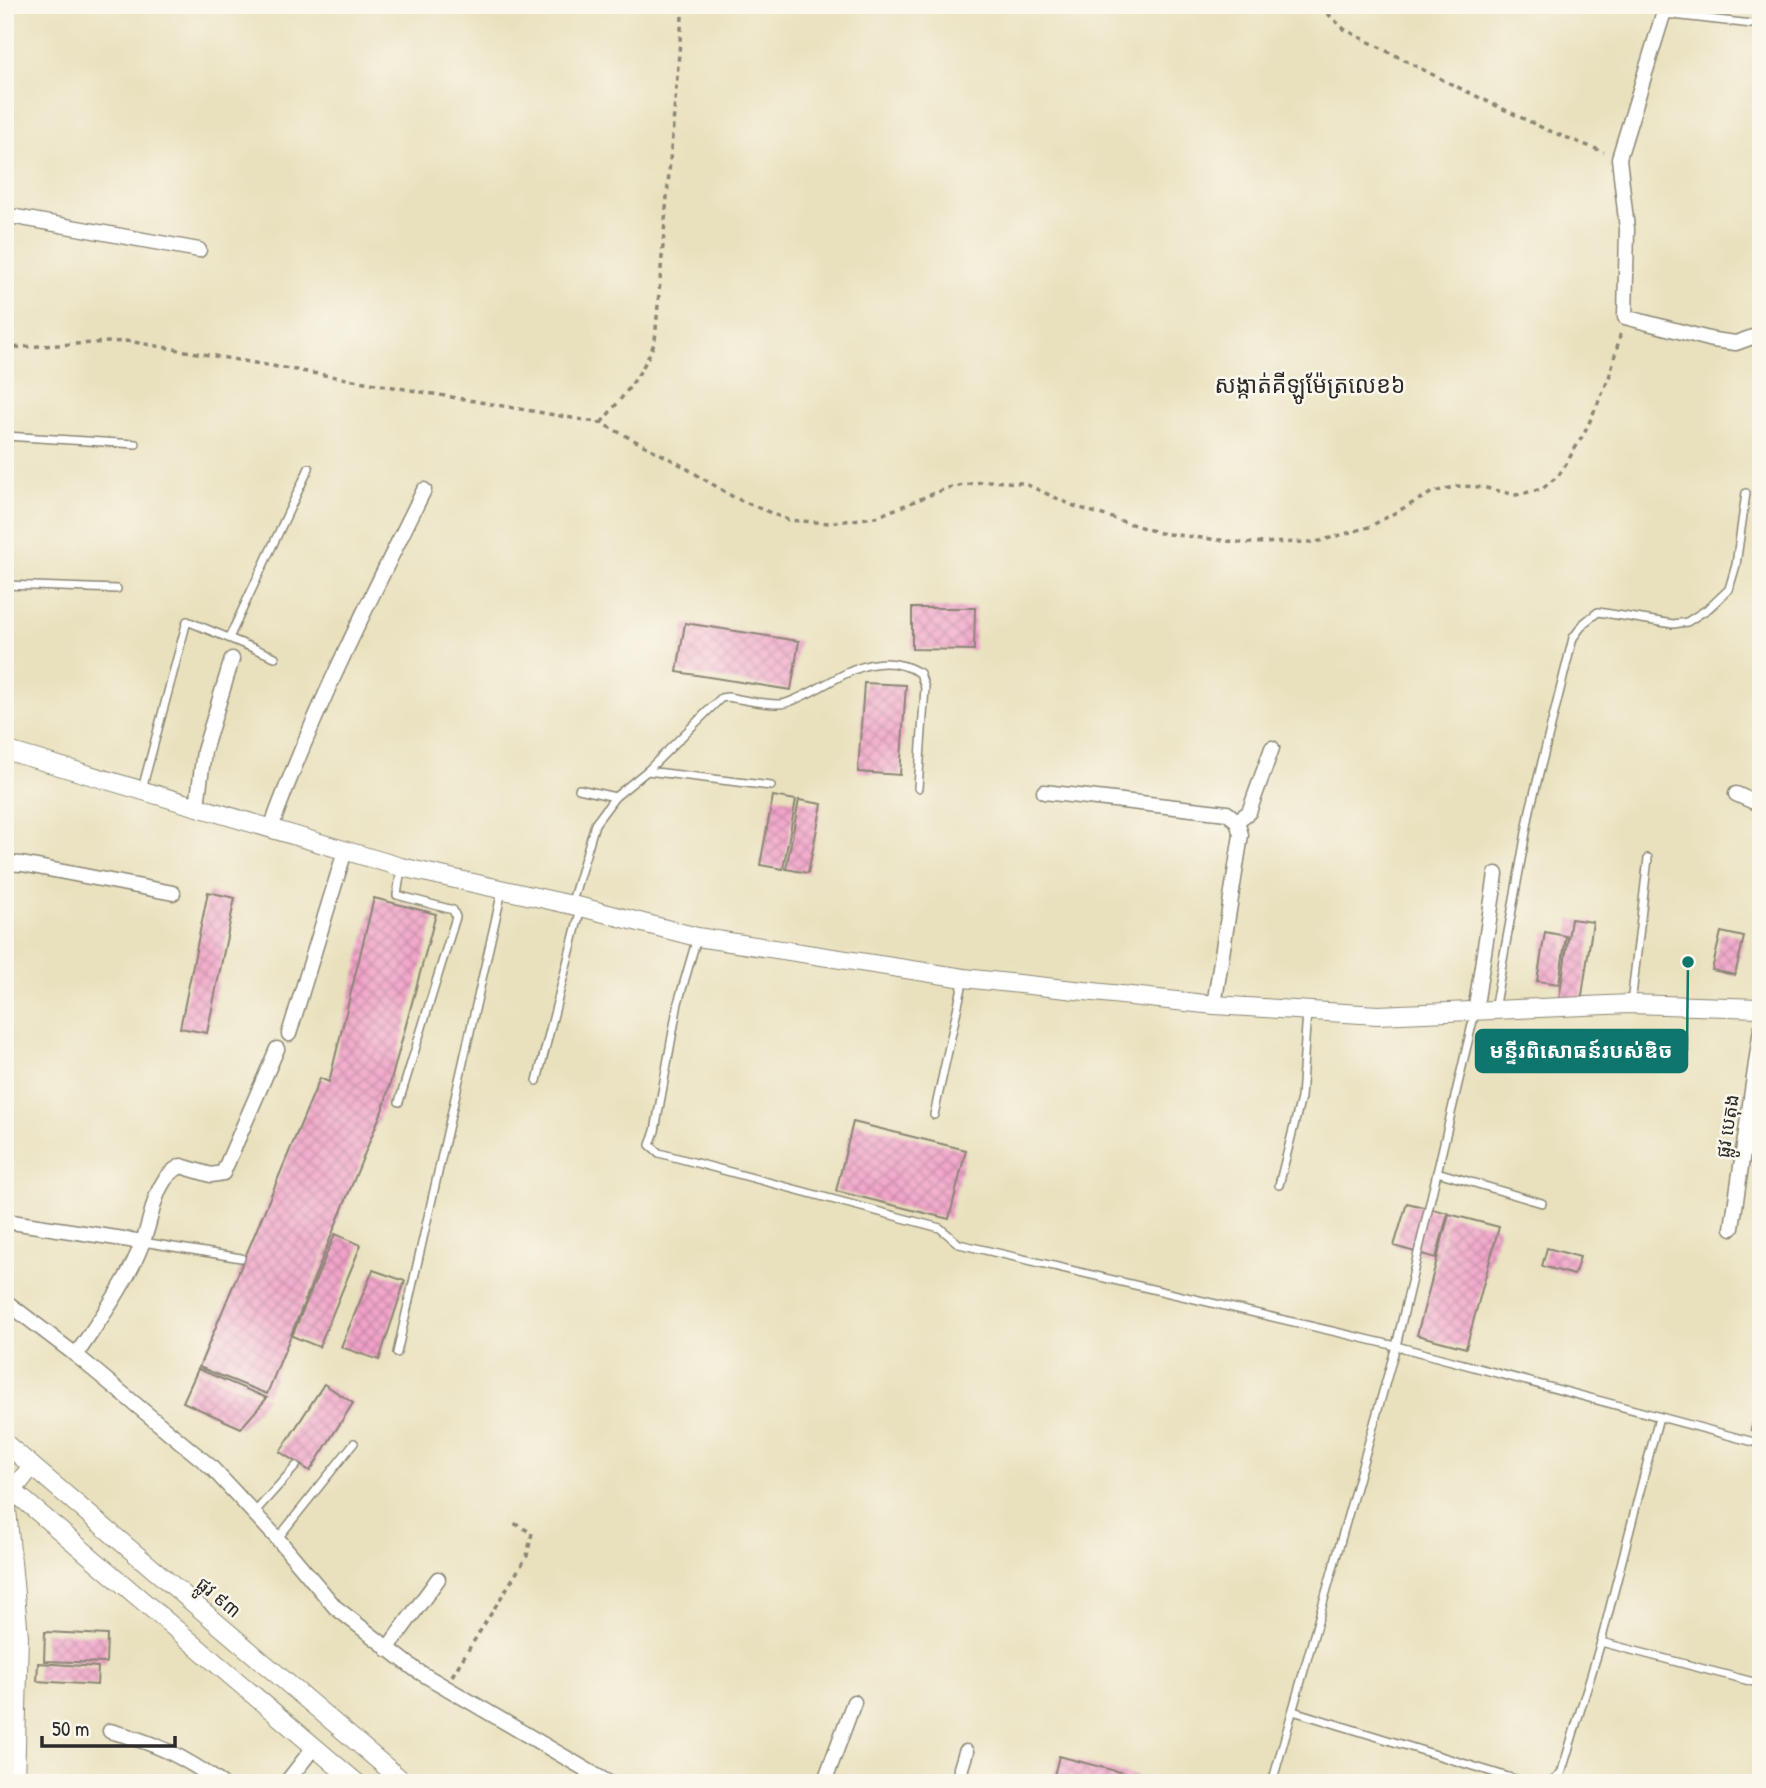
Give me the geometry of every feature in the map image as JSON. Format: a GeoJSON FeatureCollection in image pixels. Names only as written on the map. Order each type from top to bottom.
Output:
{"type":"FeatureCollection","features":[{"type":"Feature","properties":{"kind":"street"},"geometry":{"type":"LineString","coordinates":[[1665,9],[1619,158],[1628,229],[1625,317],[1736,344],[1761,334]]}},
{"type":"Feature","properties":{"kind":"street"},"geometry":{"type":"LineString","coordinates":[[5,215],[198,250]]}},
{"type":"Feature","properties":{"kind":"street"},"geometry":{"type":"LineString","coordinates":[[271,828],[321,702],[424,490]]}},
{"type":"Feature","properties":{"kind":"street"},"geometry":{"type":"LineString","coordinates":[[197,806],[204,751],[232,659]]}},
{"type":"Feature","properties":{"kind":"street"},"geometry":{"type":"LineString","coordinates":[[1237,821],[1249,812],[1272,748]]}},
{"type":"Feature","properties":{"kind":"street"},"geometry":{"type":"LineString","coordinates":[[5,750],[401,867],[576,906],[697,937],[964,978],[1214,1005],[1378,1015],[1630,1004],[1761,1008]]}},
{"type":"Feature","properties":{"kind":"street"},"geometry":{"type":"LineString","coordinates":[[1044,792],[1227,813],[1237,821],[1241,835],[1214,1005]]}},
{"type":"Feature","properties":{"kind":"street"},"geometry":{"type":"LineString","coordinates":[[1736,794],[1761,805]]}},
{"type":"Feature","properties":{"kind":"street"},"geometry":{"type":"LineString","coordinates":[[289,1034],[345,850]]}},
{"type":"Feature","properties":{"kind":"street"},"geometry":{"type":"LineString","coordinates":[[5,863],[173,893]]}},
{"type":"Feature","properties":{"kind":"street"},"geometry":{"type":"LineString","coordinates":[[1475,1012],[1496,874]]}},
{"type":"Feature","properties":{"kind":"street","name":"ផ្លូវ បេតុង"},"geometry":{"type":"LineString","coordinates":[[1732,1228],[1761,1029]]}},
{"type":"Feature","properties":{"kind":"street"},"geometry":{"type":"LineString","coordinates":[[76,1355],[122,1285],[143,1242],[159,1188],[169,1172],[181,1166],[211,1175],[223,1173],[277,1049]]}},
{"type":"Feature","properties":{"kind":"street"},"geometry":{"type":"LineString","coordinates":[[5,1222],[143,1242]]}},
{"type":"Feature","properties":{"kind":"street"},"geometry":{"type":"LineString","coordinates":[[5,1301],[76,1355],[211,1467],[277,1538],[335,1608],[387,1649],[446,1687],[609,1783]]}},
{"type":"Feature","properties":{"kind":"street","name":"ផ្លូវ ៩៣"},"geometry":{"type":"LineString","coordinates":[[5,1443],[405,1783]]}},
{"type":"Feature","properties":{"kind":"street"},"geometry":{"type":"LineString","coordinates":[[15,1783],[11,1715],[19,1636],[6,1499],[9,1487],[32,1466]]}},
{"type":"Feature","properties":{"kind":"street"},"geometry":{"type":"LineString","coordinates":[[9,1487],[357,1783]]}},
{"type":"Feature","properties":{"kind":"street"},"geometry":{"type":"LineString","coordinates":[[387,1649],[438,1580]]}},
{"type":"Feature","properties":{"kind":"street"},"geometry":{"type":"LineString","coordinates":[[824,1783],[854,1702]]}},
{"type":"Feature","properties":{"kind":"street"},"geometry":{"type":"LineString","coordinates":[[110,1731],[144,1740],[176,1753],[221,1783]]}},
{"type":"Feature","properties":{"kind":"street"},"geometry":{"type":"LineString","coordinates":[[286,1783],[314,1747]]}},
{"type":"Feature","properties":{"kind":"street"},"geometry":{"type":"LineString","coordinates":[[960,1783],[966,1752]]}},
{"type":"Feature","properties":{"kind":"lane"},"geometry":{"type":"LineString","coordinates":[[1665,9],[1761,25]]}},
{"type":"Feature","properties":{"kind":"lane"},"geometry":{"type":"LineString","coordinates":[[5,436],[135,444]]}},
{"type":"Feature","properties":{"kind":"lane"},"geometry":{"type":"LineString","coordinates":[[229,638],[309,468]]}},
{"type":"Feature","properties":{"kind":"lane"},"geometry":{"type":"LineString","coordinates":[[1494,1011],[1530,810],[1573,638],[1584,623],[1598,612],[1673,624],[1687,622],[1709,608],[1729,589],[1736,565],[1746,493]]}},
{"type":"Feature","properties":{"kind":"lane"},"geometry":{"type":"LineString","coordinates":[[5,585],[117,589]]}},
{"type":"Feature","properties":{"kind":"lane"},"geometry":{"type":"LineString","coordinates":[[141,790],[187,621],[275,657]]}},
{"type":"Feature","properties":{"kind":"lane"},"geometry":{"type":"LineString","coordinates":[[537,1081],[595,824],[615,797],[647,771],[721,698],[783,704],[835,677],[881,662],[908,666],[920,673],[925,688],[918,788]]}},
{"type":"Feature","properties":{"kind":"lane"},"geometry":{"type":"LineString","coordinates":[[647,771],[771,786]]}},
{"type":"Feature","properties":{"kind":"lane"},"geometry":{"type":"LineString","coordinates":[[579,789],[615,797]]}},
{"type":"Feature","properties":{"kind":"lane"},"geometry":{"type":"LineString","coordinates":[[1630,1004],[1648,858]]}},
{"type":"Feature","properties":{"kind":"lane"},"geometry":{"type":"LineString","coordinates":[[399,1102],[456,917],[453,910],[397,895],[401,867]]}},
{"type":"Feature","properties":{"kind":"lane"},"geometry":{"type":"LineString","coordinates":[[397,1353],[502,891]]}},
{"type":"Feature","properties":{"kind":"lane"},"geometry":{"type":"LineString","coordinates":[[697,937],[678,1003],[655,1131],[650,1145],[659,1153],[940,1228],[959,1244],[1396,1346],[1761,1444]]}},
{"type":"Feature","properties":{"kind":"lane"},"geometry":{"type":"LineString","coordinates":[[934,1115],[964,978]]}},
{"type":"Feature","properties":{"kind":"lane"},"geometry":{"type":"LineString","coordinates":[[1279,1185],[1301,1098],[1307,1011]]}},
{"type":"Feature","properties":{"kind":"lane"},"geometry":{"type":"LineString","coordinates":[[1272,1783],[1396,1346],[1475,1012]]}},
{"type":"Feature","properties":{"kind":"lane"},"geometry":{"type":"LineString","coordinates":[[1437,1172],[1542,1203]]}},
{"type":"Feature","properties":{"kind":"lane"},"geometry":{"type":"LineString","coordinates":[[143,1242],[241,1258]]}},
{"type":"Feature","properties":{"kind":"lane"},"geometry":{"type":"LineString","coordinates":[[1550,1783],[1561,1774],[1601,1642],[1660,1417]]}},
{"type":"Feature","properties":{"kind":"lane"},"geometry":{"type":"LineString","coordinates":[[277,1538],[354,1443]]}},
{"type":"Feature","properties":{"kind":"lane"},"geometry":{"type":"LineString","coordinates":[[254,1513],[296,1466]]}},
{"type":"Feature","properties":{"kind":"lane"},"geometry":{"type":"LineString","coordinates":[[1601,1642],[1761,1684]]}},
{"type":"Feature","properties":{"kind":"lane"},"geometry":{"type":"LineString","coordinates":[[1293,1711],[1528,1783]]}},
{"type":"Feature","properties":{"kind":"path"},"geometry":{"type":"LineString","coordinates":[[601,423],[635,383],[655,341],[683,5]]}},
{"type":"Feature","properties":{"kind":"path"},"geometry":{"type":"LineString","coordinates":[[1322,5],[1345,29],[1447,82],[1547,130],[1619,158]]}},
{"type":"Feature","properties":{"kind":"path"},"geometry":{"type":"LineString","coordinates":[[5,348],[128,341],[601,423],[676,462],[734,498],[788,520],[829,523],[876,517],[947,488],[987,481],[1023,483],[1074,506],[1160,533],[1245,543],[1316,542],[1369,527],[1431,493],[1457,486],[1482,487],[1516,495],[1542,489],[1559,475],[1586,432],[1609,378],[1625,317]]}},
{"type":"Feature","properties":{"kind":"path"},"geometry":{"type":"LineString","coordinates":[[446,1687],[527,1556],[532,1534],[510,1521]]}},
{"type":"Feature","properties":{"kind":"building"},"geometry":{"type":"Polygon","coordinates":[[[912,608],[975,608],[974,650],[912,649],[912,608]]]}},
{"type":"Feature","properties":{"kind":"building"},"geometry":{"type":"Polygon","coordinates":[[[685,623],[799,641],[791,690],[677,672],[685,623]]]}},
{"type":"Feature","properties":{"kind":"building"},"geometry":{"type":"Polygon","coordinates":[[[864,683],[906,685],[900,775],[858,772],[864,683]]]}},
{"type":"Feature","properties":{"kind":"building"},"geometry":{"type":"Polygon","coordinates":[[[773,796],[796,800],[783,869],[760,865],[773,796]]]}},
{"type":"Feature","properties":{"kind":"building"},"geometry":{"type":"Polygon","coordinates":[[[799,800],[822,804],[808,873],[786,869],[799,800]]]}},
{"type":"Feature","properties":{"kind":"building"},"geometry":{"type":"Polygon","coordinates":[[[208,892],[235,898],[207,1033],[180,1028],[208,892]]]}},
{"type":"Feature","properties":{"kind":"building"},"geometry":{"type":"Polygon","coordinates":[[[374,898],[436,914],[384,1106],[267,1394],[199,1367],[320,1078],[329,1082],[374,898]]]}},
{"type":"Feature","properties":{"kind":"building"},"geometry":{"type":"Polygon","coordinates":[[[1571,919],[1593,922],[1581,1002],[1559,999],[1571,919]]]}},
{"type":"Feature","properties":{"kind":"building"},"geometry":{"type":"Polygon","coordinates":[[[1545,932],[1566,936],[1559,984],[1537,981],[1545,932]]]}},
{"type":"Feature","properties":{"kind":"building"},"geometry":{"type":"Polygon","coordinates":[[[1721,932],[1744,937],[1735,975],[1712,970],[1721,932]]]}},
{"type":"Feature","properties":{"kind":"building"},"geometry":{"type":"Polygon","coordinates":[[[853,1122],[966,1150],[949,1219],[836,1191],[853,1122]]]}},
{"type":"Feature","properties":{"kind":"building"},"geometry":{"type":"Polygon","coordinates":[[[1407,1203],[1448,1213],[1436,1258],[1394,1246],[1407,1203]]]}},
{"type":"Feature","properties":{"kind":"building"},"geometry":{"type":"Polygon","coordinates":[[[1449,1214],[1499,1227],[1466,1348],[1417,1335],[1449,1214]]]}},
{"type":"Feature","properties":{"kind":"building"},"geometry":{"type":"Polygon","coordinates":[[[335,1234],[361,1245],[319,1347],[292,1336],[335,1234]]]}},
{"type":"Feature","properties":{"kind":"building"},"geometry":{"type":"Polygon","coordinates":[[[1547,1248],[1580,1257],[1574,1275],[1542,1266],[1547,1248]]]}},
{"type":"Feature","properties":{"kind":"building"},"geometry":{"type":"Polygon","coordinates":[[[373,1270],[405,1281],[379,1360],[341,1347],[373,1270]]]}},
{"type":"Feature","properties":{"kind":"building"},"geometry":{"type":"Polygon","coordinates":[[[198,1369],[267,1398],[241,1428],[183,1402],[198,1369]]]}},
{"type":"Feature","properties":{"kind":"building"},"geometry":{"type":"Polygon","coordinates":[[[324,1384],[353,1403],[310,1471],[280,1452],[324,1384]]]}},
{"type":"Feature","properties":{"kind":"building"},"geometry":{"type":"Polygon","coordinates":[[[1761,1396],[1761,1433],[1751,1430],[1761,1396]]]}},
{"type":"Feature","properties":{"kind":"building"},"geometry":{"type":"Polygon","coordinates":[[[45,1632],[107,1635],[106,1663],[44,1661],[45,1632]]]}},
{"type":"Feature","properties":{"kind":"building"},"geometry":{"type":"Polygon","coordinates":[[[38,1663],[98,1667],[97,1685],[37,1681],[38,1663]]]}},
{"type":"Feature","properties":{"kind":"building"},"geometry":{"type":"Polygon","coordinates":[[[1059,1756],[1157,1782],[1157,1783],[1052,1783],[1059,1756]]]}},
{"type":"Feature","properties":{"kind":"place","name":"មន្ទីរពិសោធន៍របស់ឌិច"},"geometry":{"type":"Point","coordinates":[1688,962]}},
{"type":"Feature","properties":{"kind":"district","name":"សង្កាត់គីឡូម៉ែត្រលេខ៦"},"geometry":{"type":"Point","coordinates":[1310,384]}}]}
